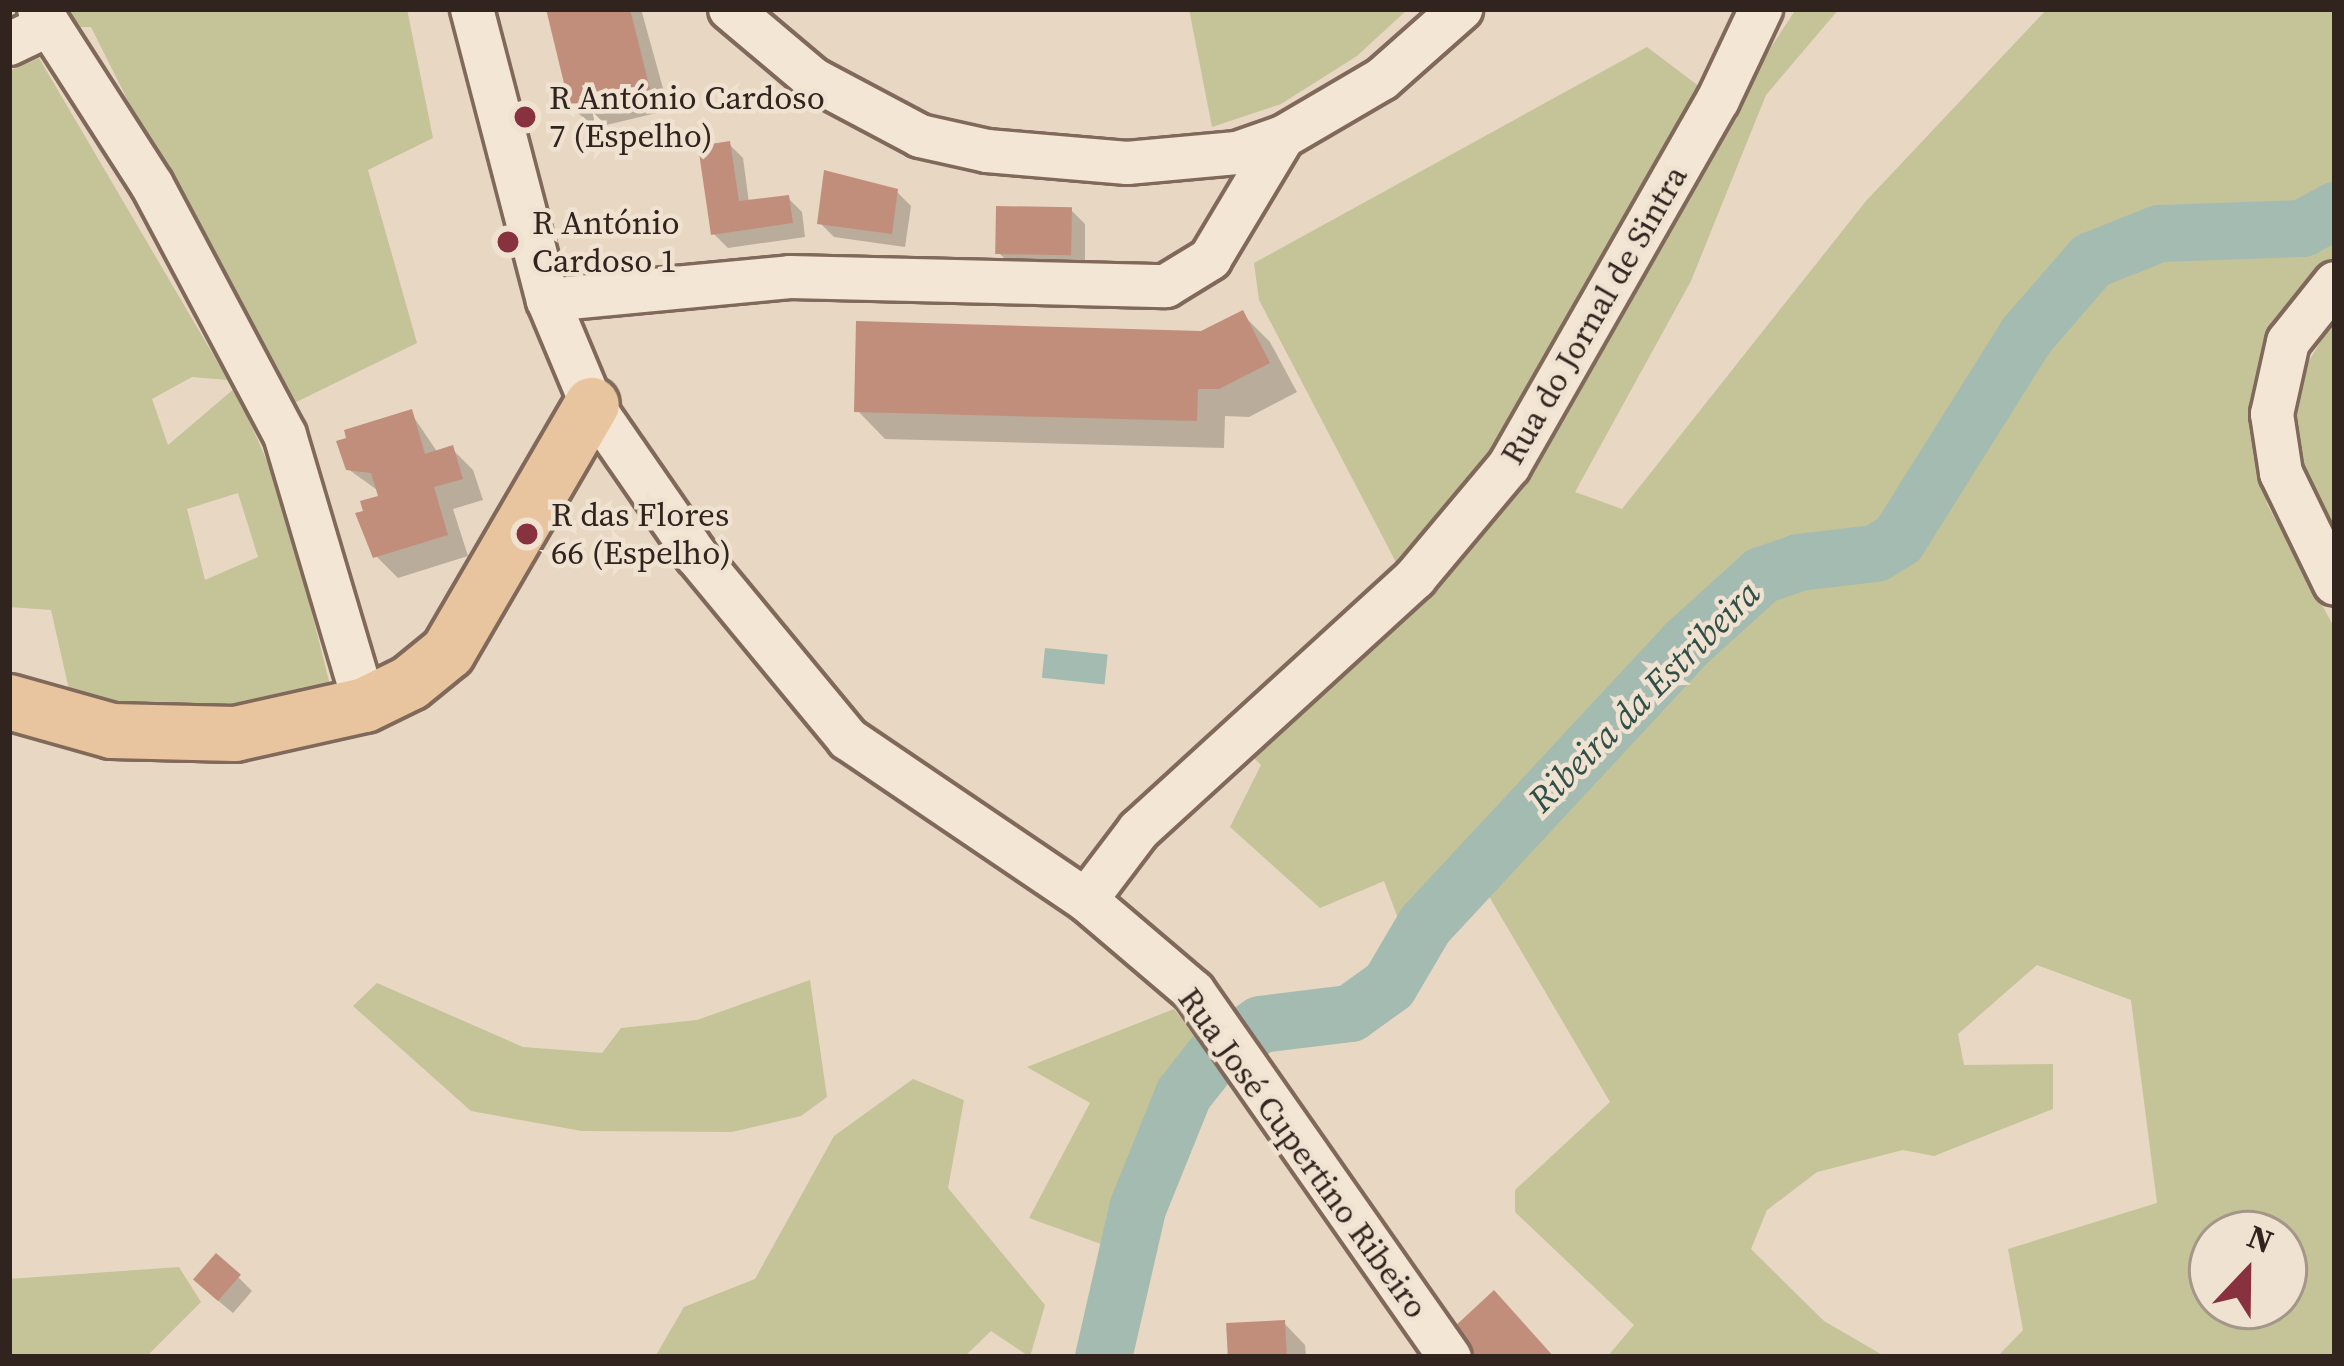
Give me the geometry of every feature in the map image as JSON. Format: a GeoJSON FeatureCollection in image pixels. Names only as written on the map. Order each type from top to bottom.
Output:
{"type":"FeatureCollection","features":[{"type":"Feature","properties":{"kind":"main road"},"geometry":{"type":"LineString","coordinates":[[9,702],[112,730],[196,735],[364,705],[410,683],[448,652],[592,406]]}},
{"type":"Feature","properties":{"kind":"street","name":"Rua José Cupertino Ribeiro"},"geometry":{"type":"LineString","coordinates":[[472,9],[548,300],[592,406],[812,704],[848,739],[1086,900],[1208,1011],[1450,1357]]}},
{"type":"Feature","properties":{"kind":"street"},"geometry":{"type":"LineString","coordinates":[[730,9],[813,79],[920,136],[987,151],[1127,163],[1237,153],[1283,137],[1382,79],[1461,9]]}},
{"type":"Feature","properties":{"kind":"street","name":"Rua do Jornal de Sintra"},"geometry":{"type":"LineString","coordinates":[[1086,900],[1139,830],[1415,578],[1509,466],[1718,100],[1761,9]]}},
{"type":"Feature","properties":{"kind":"street"},"geometry":{"type":"LineString","coordinates":[[9,44],[44,17],[152,185],[285,435],[364,705]]}},
{"type":"Feature","properties":{"kind":"street"},"geometry":{"type":"LineString","coordinates":[[548,300],[790,277],[1166,286],[1210,260],[1283,137]]}},
{"type":"Feature","properties":{"kind":"street"},"geometry":{"type":"LineString","coordinates":[[2335,283],[2288,342],[2272,414],[2281,472],[2335,584]]}},
{"type":"Feature","properties":{"kind":"shaded area"},"geometry":{"type":"Polygon","coordinates":[[[50,9],[407,9],[433,138],[368,170],[417,343],[282,409],[91,27],[75,27],[50,9]]]}},
{"type":"Feature","properties":{"kind":"shaded area"},"geometry":{"type":"Polygon","coordinates":[[[1189,9],[1408,9],[1357,56],[1281,104],[1212,127],[1189,9]]]}},
{"type":"Feature","properties":{"kind":"shaded area"},"geometry":{"type":"Polygon","coordinates":[[[1796,9],[1839,9],[1766,95],[1691,281],[1575,492],[1622,509],[1866,201],[2047,9],[2335,9],[2335,266],[2266,347],[2248,416],[2267,504],[2335,629],[2335,1357],[1997,1357],[2023,1330],[2008,1249],[2157,1203],[2131,1000],[2037,965],[1958,1034],[1964,1065],[2053,1064],[2053,1109],[1934,1156],[1903,1150],[1817,1172],[1767,1210],[1751,1249],[1824,1321],[1886,1357],[1607,1357],[1634,1325],[1515,1212],[1515,1190],[1610,1102],[1487,893],[1359,1015],[1255,1039],[1236,1008],[1349,994],[1405,937],[1384,881],[1320,908],[1230,827],[1261,765],[1248,752],[1413,594],[1796,9]]]}},
{"type":"Feature","properties":{"kind":"shaded area"},"geometry":{"type":"Polygon","coordinates":[[[1647,47],[1700,87],[1496,467],[1399,568],[1259,300],[1254,263],[1647,47]]]}},
{"type":"Feature","properties":{"kind":"shaded area"},"geometry":{"type":"Polygon","coordinates":[[[39,58],[228,380],[192,377],[152,399],[168,445],[235,388],[283,498],[331,689],[238,707],[131,709],[70,694],[51,610],[9,607],[9,71],[39,58]],[[238,493],[187,509],[205,580],[258,557],[238,493]]]}},
{"type":"Feature","properties":{"kind":"shaded area"},"geometry":{"type":"Polygon","coordinates":[[[2335,318],[2335,538],[2296,453],[2294,417],[2296,382],[2335,318]]]}},
{"type":"Feature","properties":{"kind":"shaded area"},"geometry":{"type":"Polygon","coordinates":[[[1045,648],[1108,655],[1105,684],[1042,678],[1045,648]]]}},
{"type":"Feature","properties":{"kind":"shaded area"},"geometry":{"type":"Polygon","coordinates":[[[810,980],[827,1097],[801,1116],[732,1132],[582,1131],[471,1111],[353,1006],[377,983],[523,1047],[602,1053],[621,1028],[697,1020],[810,980]]]}},
{"type":"Feature","properties":{"kind":"shaded area"},"geometry":{"type":"Polygon","coordinates":[[[1174,1009],[1221,1069],[1196,1105],[1144,1241],[1120,1357],[1089,1357],[1112,1248],[1029,1218],[1090,1103],[1027,1067],[1174,1009]]]}},
{"type":"Feature","properties":{"kind":"shaded area"},"geometry":{"type":"Polygon","coordinates":[[[913,1079],[964,1100],[948,1188],[1045,1305],[1030,1357],[991,1331],[964,1357],[655,1357],[684,1307],[755,1279],[834,1136],[913,1079]]]}},
{"type":"Feature","properties":{"kind":"shaded area"},"geometry":{"type":"Polygon","coordinates":[[[179,1267],[201,1302],[146,1357],[9,1357],[9,1279],[179,1267]]]}},
{"type":"Feature","properties":{"kind":"building"},"geometry":{"type":"Polygon","coordinates":[[[546,9],[630,9],[650,89],[570,108],[546,9]]]}},
{"type":"Feature","properties":{"kind":"building"},"geometry":{"type":"Polygon","coordinates":[[[730,141],[739,201],[789,195],[793,223],[711,235],[698,146],[730,141]]]}},
{"type":"Feature","properties":{"kind":"building"},"geometry":{"type":"Polygon","coordinates":[[[824,170],[898,189],[892,234],[817,224],[824,170]]]}},
{"type":"Feature","properties":{"kind":"building"},"geometry":{"type":"Polygon","coordinates":[[[996,206],[1072,207],[1071,255],[995,254],[996,206]]]}},
{"type":"Feature","properties":{"kind":"building"},"geometry":{"type":"Polygon","coordinates":[[[1243,310],[1270,363],[1219,389],[1198,389],[1197,421],[854,412],[856,321],[1201,331],[1243,310]]]}},
{"type":"Feature","properties":{"kind":"building"},"geometry":{"type":"Polygon","coordinates":[[[412,409],[425,454],[453,445],[463,479],[434,487],[448,535],[373,558],[355,513],[363,511],[360,501],[378,496],[371,473],[346,470],[336,441],[346,438],[344,430],[412,409]]]}},
{"type":"Feature","properties":{"kind":"building"},"geometry":{"type":"Polygon","coordinates":[[[216,1253],[241,1275],[218,1301],[193,1279],[216,1253]]]}},
{"type":"Feature","properties":{"kind":"building"},"geometry":{"type":"Polygon","coordinates":[[[1494,1290],[1554,1357],[1477,1357],[1452,1329],[1494,1290]]]}},
{"type":"Feature","properties":{"kind":"building"},"geometry":{"type":"Polygon","coordinates":[[[1285,1320],[1287,1357],[1228,1357],[1226,1323],[1285,1320]]]}},
{"type":"Feature","properties":{"kind":"waterway","name":"Ribeira da Estribeira"},"geometry":{"type":"LineString","coordinates":[[1103,1357],[1137,1208],[1183,1094],[1212,1057],[1260,1024],[1350,1013],[1389,985],[1425,924],[1685,644],[1761,575],[1798,562],[1875,553],[1898,539],[2026,335],[2091,260],[2159,233],[2302,228],[2335,210]]}},
{"type":"Feature","properties":{"kind":"place","name":"R António Cardoso 7 (Espelho)"},"geometry":{"type":"Point","coordinates":[525,117]}},
{"type":"Feature","properties":{"kind":"place","name":"R António Cardoso 1"},"geometry":{"type":"Point","coordinates":[508,242]}},
{"type":"Feature","properties":{"kind":"place","name":"R das Flores 66 (Espelho)"},"geometry":{"type":"Point","coordinates":[527,534]}}]}
